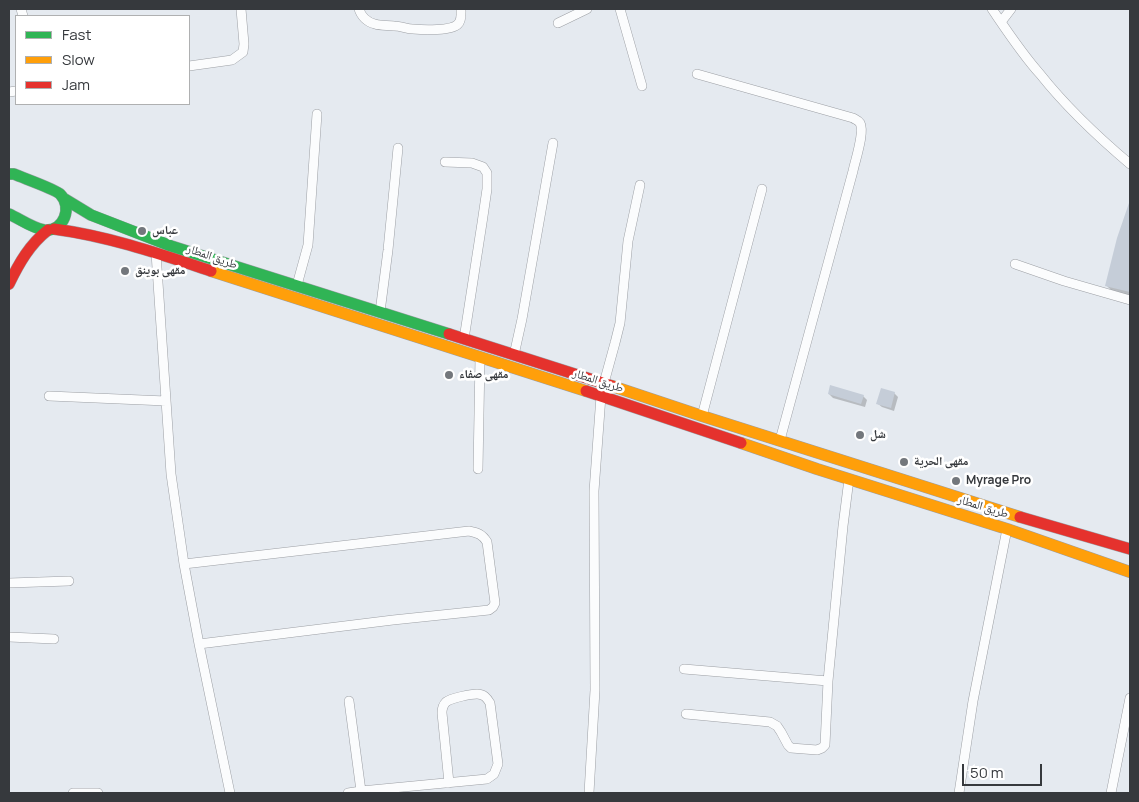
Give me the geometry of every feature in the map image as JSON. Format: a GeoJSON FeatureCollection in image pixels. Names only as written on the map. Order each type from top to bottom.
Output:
{"type":"FeatureCollection","features":[{"type":"Feature","properties":{"kind":"main road","name":"طريق المطار"},"geometry":{"type":"LineString","coordinates":[[9,174],[14,174],[59,193],[63,198],[91,215],[170,246],[1010,514],[1130,548]]}},
{"type":"Feature","properties":{"kind":"main road"},"geometry":{"type":"LineString","coordinates":[[9,284],[28,249],[39,237],[60,225],[64,219],[66,205],[63,198]]}},
{"type":"Feature","properties":{"kind":"main road","name":"طريق المطار"},"geometry":{"type":"LineString","coordinates":[[9,214],[42,229],[102,236],[156,253],[601,396],[1130,571]]}},
{"type":"Feature","properties":{"kind":"main road"},"geometry":{"type":"LineString","coordinates":[[1130,556],[1128,562],[1130,571]]}},
{"type":"Feature","properties":{"kind":"street"},"geometry":{"type":"LineString","coordinates":[[190,66],[232,60],[243,52],[241,9]]}},
{"type":"Feature","properties":{"kind":"street"},"geometry":{"type":"LineString","coordinates":[[358,9],[362,16],[376,25],[421,30],[454,27],[461,20],[461,9]]}},
{"type":"Feature","properties":{"kind":"street"},"geometry":{"type":"LineString","coordinates":[[558,22],[587,9]]}},
{"type":"Feature","properties":{"kind":"street"},"geometry":{"type":"LineString","coordinates":[[620,9],[642,86]]}},
{"type":"Feature","properties":{"kind":"street"},"geometry":{"type":"LineString","coordinates":[[992,9],[1039,73],[1065,104],[1101,140],[1130,164]]}},
{"type":"Feature","properties":{"kind":"street"},"geometry":{"type":"LineString","coordinates":[[1001,22],[1011,9]]}},
{"type":"Feature","properties":{"kind":"street"},"geometry":{"type":"LineString","coordinates":[[698,74],[853,118],[861,125],[861,134],[853,172],[780,440]]}},
{"type":"Feature","properties":{"kind":"street"},"geometry":{"type":"LineString","coordinates":[[297,285],[308,245],[317,114]]}},
{"type":"Feature","properties":{"kind":"street"},"geometry":{"type":"LineString","coordinates":[[514,355],[553,143]]}},
{"type":"Feature","properties":{"kind":"street"},"geometry":{"type":"LineString","coordinates":[[380,312],[398,148]]}},
{"type":"Feature","properties":{"kind":"street"},"geometry":{"type":"LineString","coordinates":[[444,162],[472,163],[483,168],[486,173],[482,223],[464,339]]}},
{"type":"Feature","properties":{"kind":"street"},"geometry":{"type":"LineString","coordinates":[[604,383],[620,323],[628,240],[640,185]]}},
{"type":"Feature","properties":{"kind":"street"},"geometry":{"type":"LineString","coordinates":[[702,416],[762,189]]}},
{"type":"Feature","properties":{"kind":"street"},"geometry":{"type":"LineString","coordinates":[[156,253],[171,474],[184,564],[230,793]]}},
{"type":"Feature","properties":{"kind":"street"},"geometry":{"type":"LineString","coordinates":[[1015,264],[1064,281],[1130,300]]}},
{"type":"Feature","properties":{"kind":"street"},"geometry":{"type":"LineString","coordinates":[[478,469],[480,358]]}},
{"type":"Feature","properties":{"kind":"street"},"geometry":{"type":"LineString","coordinates":[[49,396],[166,401]]}},
{"type":"Feature","properties":{"kind":"street"},"geometry":{"type":"LineString","coordinates":[[588,793],[594,690],[594,491],[601,396]]}},
{"type":"Feature","properties":{"kind":"street"},"geometry":{"type":"LineString","coordinates":[[686,714],[770,722],[782,732],[791,748],[817,750],[825,745],[828,681],[849,479]]}},
{"type":"Feature","properties":{"kind":"street"},"geometry":{"type":"LineString","coordinates":[[958,793],[973,701],[1006,529]]}},
{"type":"Feature","properties":{"kind":"street"},"geometry":{"type":"LineString","coordinates":[[184,564],[469,531],[478,533],[487,542],[495,603],[489,610],[199,644]]}},
{"type":"Feature","properties":{"kind":"street"},"geometry":{"type":"LineString","coordinates":[[9,582],[69,581]]}},
{"type":"Feature","properties":{"kind":"street"},"geometry":{"type":"LineString","coordinates":[[9,637],[54,639]]}},
{"type":"Feature","properties":{"kind":"street"},"geometry":{"type":"LineString","coordinates":[[684,669],[828,681]]}},
{"type":"Feature","properties":{"kind":"street"},"geometry":{"type":"LineString","coordinates":[[348,793],[361,791],[449,783],[487,779],[494,774],[498,764],[490,704],[487,698],[478,694],[452,698],[442,708],[449,783]]}},
{"type":"Feature","properties":{"kind":"street"},"geometry":{"type":"LineString","coordinates":[[1111,793],[1130,698]]}},
{"type":"Feature","properties":{"kind":"street"},"geometry":{"type":"LineString","coordinates":[[349,702],[361,791]]}},
{"type":"Feature","properties":{"kind":"street"},"geometry":{"type":"LineString","coordinates":[[73,793],[98,793]]}},
{"type":"Feature","properties":{"kind":"building"},"geometry":{"type":"Polygon","coordinates":[[[1129,203],[1130,292],[1105,286],[1117,238],[1129,203]]]}},
{"type":"Feature","properties":{"kind":"building"},"geometry":{"type":"Polygon","coordinates":[[[830,385],[864,395],[861,404],[828,394],[830,385]]]}},
{"type":"Feature","properties":{"kind":"building"},"geometry":{"type":"Polygon","coordinates":[[[881,388],[895,392],[891,408],[876,404],[881,388]]]}},
{"type":"Feature","properties":{"kind":"traffic: fast"},"geometry":{"type":"LineString","coordinates":[[9,174],[14,174],[57,192],[64,199],[66,205],[64,218],[57,227],[51,230],[40,229],[9,214]]}},
{"type":"Feature","properties":{"kind":"traffic: fast"},"geometry":{"type":"LineString","coordinates":[[63,198],[91,215],[171,246],[449,334]]}},
{"type":"Feature","properties":{"kind":"traffic: slow"},"geometry":{"type":"LineString","coordinates":[[211,271],[586,391]]}},
{"type":"Feature","properties":{"kind":"traffic: slow"},"geometry":{"type":"LineString","coordinates":[[612,386],[1020,517]]}},
{"type":"Feature","properties":{"kind":"traffic: slow"},"geometry":{"type":"LineString","coordinates":[[741,443],[1007,529],[1130,572]]}},
{"type":"Feature","properties":{"kind":"traffic: jam"},"geometry":{"type":"LineString","coordinates":[[54,229],[114,241],[211,271]]}},
{"type":"Feature","properties":{"kind":"traffic: jam"},"geometry":{"type":"LineString","coordinates":[[9,284],[26,254],[48,230]]}},
{"type":"Feature","properties":{"kind":"traffic: jam"},"geometry":{"type":"LineString","coordinates":[[449,334],[612,386]]}},
{"type":"Feature","properties":{"kind":"traffic: jam"},"geometry":{"type":"LineString","coordinates":[[586,391],[741,443]]}},
{"type":"Feature","properties":{"kind":"traffic: jam"},"geometry":{"type":"LineString","coordinates":[[1020,517],[1130,549]]}},
{"type":"Feature","properties":{"kind":"place","name":"عباس"},"geometry":{"type":"Point","coordinates":[142,231]}},
{"type":"Feature","properties":{"kind":"place","name":"مقهى بوينق"},"geometry":{"type":"Point","coordinates":[125,271]}},
{"type":"Feature","properties":{"kind":"place","name":"مقهى صفاء"},"geometry":{"type":"Point","coordinates":[449,375]}},
{"type":"Feature","properties":{"kind":"place","name":"شل"},"geometry":{"type":"Point","coordinates":[860,435]}},
{"type":"Feature","properties":{"kind":"place","name":"مقهى الحرية"},"geometry":{"type":"Point","coordinates":[904,462]}},
{"type":"Feature","properties":{"kind":"place","name":"Myrage Pro"},"geometry":{"type":"Point","coordinates":[956,481]}}]}
